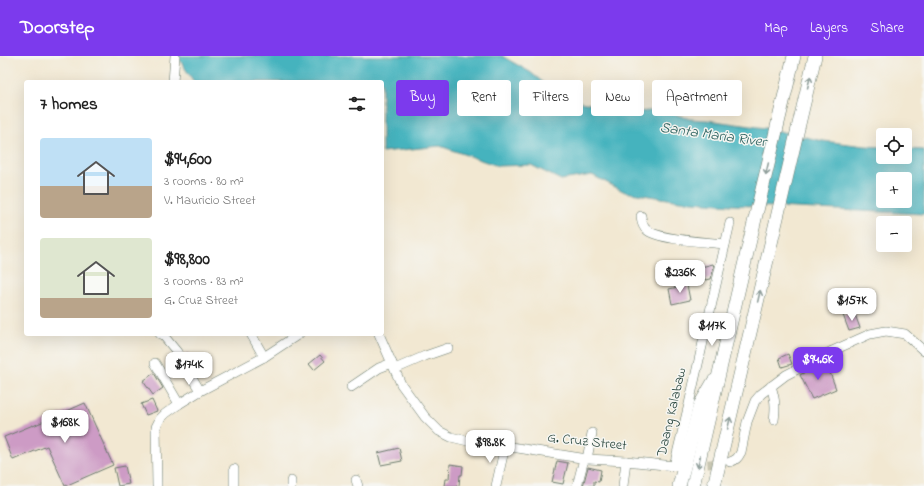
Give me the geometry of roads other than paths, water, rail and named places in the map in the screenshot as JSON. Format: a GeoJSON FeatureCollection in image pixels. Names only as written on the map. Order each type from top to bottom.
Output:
{"type":"FeatureCollection","features":[{"type":"Feature","properties":{"kind":"highway"},"geometry":{"type":"LineString","coordinates":[[693,486],[794,56]]}},
{"type":"Feature","properties":{"kind":"highway"},"geometry":{"type":"LineString","coordinates":[[720,486],[772,241],[815,56]]}},
{"type":"Feature","properties":{"kind":"highway"},"geometry":{"type":"LineString","coordinates":[[679,486],[700,405],[721,369]]}},
{"type":"Feature","properties":{"kind":"highway"},"geometry":{"type":"LineString","coordinates":[[714,486],[725,461]]}},
{"type":"Feature","properties":{"kind":"street"},"geometry":{"type":"LineString","coordinates":[[173,80],[175,56]]}},
{"type":"Feature","properties":{"kind":"street"},"geometry":{"type":"LineString","coordinates":[[641,216],[643,226],[646,230],[653,234],[664,237],[725,244]]}},
{"type":"Feature","properties":{"kind":"street","name":"Daang Kalabaw"},"geometry":{"type":"LineString","coordinates":[[677,466],[689,404],[730,223]]}},
{"type":"Feature","properties":{"kind":"street"},"geometry":{"type":"LineString","coordinates":[[725,461],[735,461],[739,457],[747,422],[755,401],[761,394],[786,375],[832,351],[870,334],[886,332],[905,334],[924,351]]}},
{"type":"Feature","properties":{"kind":"street"},"geometry":{"type":"LineString","coordinates":[[164,336],[177,352],[200,391]]}},
{"type":"Feature","properties":{"kind":"street"},"geometry":{"type":"LineString","coordinates":[[252,336],[264,357]]}},
{"type":"Feature","properties":{"kind":"street"},"geometry":{"type":"LineString","coordinates":[[156,486],[156,427],[160,419],[179,404],[200,391],[264,357],[296,336]]}},
{"type":"Feature","properties":{"kind":"street","name":"G. Cruz Street"},"geometry":{"type":"LineString","coordinates":[[381,336],[402,384],[424,418],[439,431],[451,437],[476,443],[505,446],[585,459],[626,460],[677,466]]}},
{"type":"Feature","properties":{"kind":"street"},"geometry":{"type":"LineString","coordinates":[[351,387],[379,368],[393,366],[448,348]]}},
{"type":"Feature","properties":{"kind":"street"},"geometry":{"type":"LineString","coordinates":[[155,363],[179,404]]}},
{"type":"Feature","properties":{"kind":"street"},"geometry":{"type":"LineString","coordinates":[[771,386],[776,408],[774,420]]}},
{"type":"Feature","properties":{"kind":"street"},"geometry":{"type":"LineString","coordinates":[[577,486],[592,433]]}},
{"type":"Feature","properties":{"kind":"street"},"geometry":{"type":"LineString","coordinates":[[496,486],[505,446]]}},
{"type":"Feature","properties":{"kind":"street"},"geometry":{"type":"LineString","coordinates":[[623,486],[626,460]]}},
{"type":"Feature","properties":{"kind":"street"},"geometry":{"type":"LineString","coordinates":[[234,469],[234,486]]}},
{"type":"Feature","properties":{"kind":"water","name":"Santa Maria River"},"geometry":{"type":"Polygon","coordinates":[[[177,56],[502,56],[530,72],[540,80],[519,80],[519,116],[583,116],[583,102],[591,104],[591,116],[644,116],[644,111],[652,111],[652,116],[681,116],[690,119],[765,128],[823,141],[876,147],[876,164],[912,164],[912,149],[924,150],[924,214],[732,205],[680,201],[625,192],[592,175],[561,180],[531,165],[498,166],[440,146],[384,152],[384,80],[193,80],[177,56]]]}},
{"type":"Feature","properties":{"kind":"tunnel"},"geometry":{"type":"LineString","coordinates":[[694,465],[725,463]]}}]}
